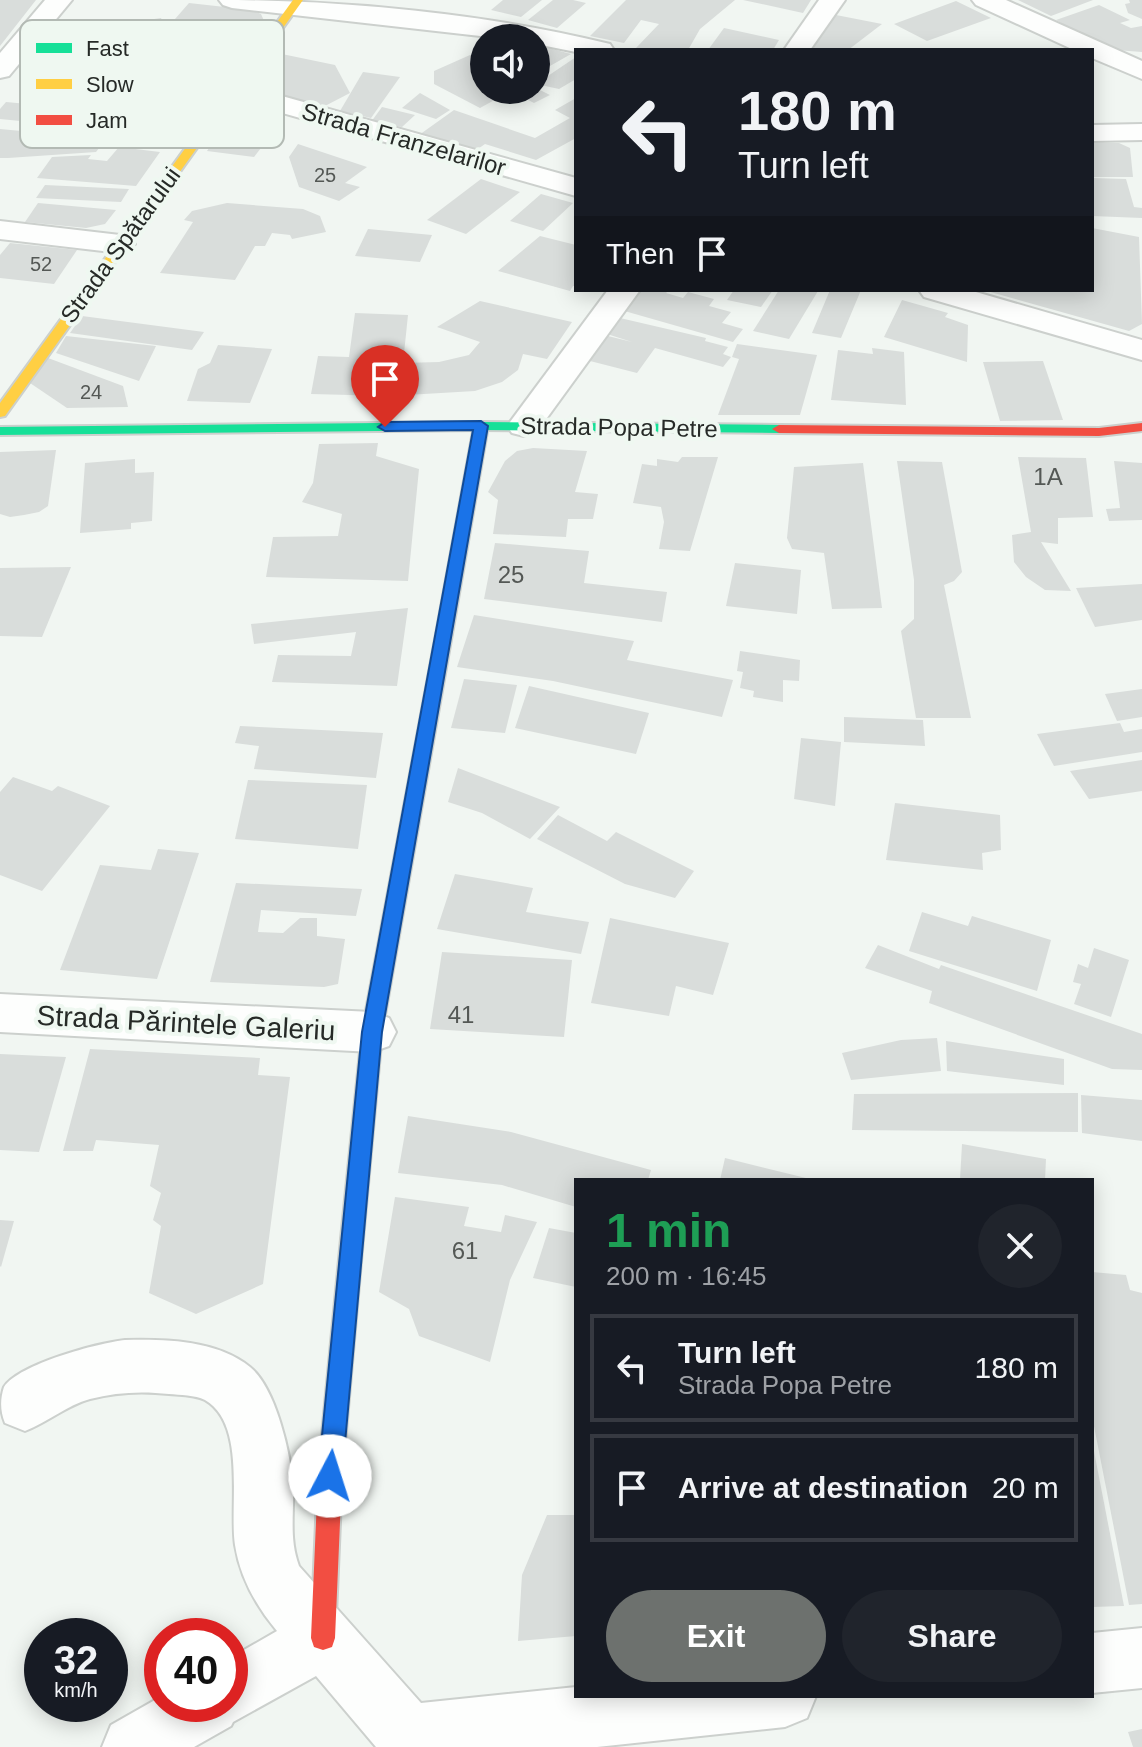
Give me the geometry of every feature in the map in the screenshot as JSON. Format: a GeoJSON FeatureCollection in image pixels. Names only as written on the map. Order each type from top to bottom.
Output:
{"type":"FeatureCollection","features":[{"type":"Feature","properties":{"kind":"street"},"geometry":{"type":"LineString","coordinates":[[42,20],[59,0]]}},
{"type":"Feature","properties":{"kind":"street"},"geometry":{"type":"LineString","coordinates":[[232,0],[297,3],[522,33],[592,48]]}},
{"type":"Feature","properties":{"kind":"street"},"geometry":{"type":"LineString","coordinates":[[798,48],[832,0]]}},
{"type":"Feature","properties":{"kind":"street"},"geometry":{"type":"LineString","coordinates":[[985,0],[1091,48]]}},
{"type":"Feature","properties":{"kind":"street","name":"Strada Spătarului"},"geometry":{"type":"LineString","coordinates":[[284,20],[297,3]]}},
{"type":"Feature","properties":{"kind":"street"},"geometry":{"type":"LineString","coordinates":[[0,70],[20,46]]}},
{"type":"Feature","properties":{"kind":"street"},"geometry":{"type":"LineString","coordinates":[[1094,49],[1142,71]]}},
{"type":"Feature","properties":{"kind":"street","name":"Strada Franzelarilor"},"geometry":{"type":"LineString","coordinates":[[284,105],[574,186]]}},
{"type":"Feature","properties":{"kind":"street"},"geometry":{"type":"LineString","coordinates":[[1094,133],[1142,132]]}},
{"type":"Feature","properties":{"kind":"street","name":"Strada Spătarului"},"geometry":{"type":"LineString","coordinates":[[0,413],[190,148]]}},
{"type":"Feature","properties":{"kind":"street"},"geometry":{"type":"LineString","coordinates":[[0,230],[120,244]]}},
{"type":"Feature","properties":{"kind":"street"},"geometry":{"type":"LineString","coordinates":[[524,426],[623,292]]}},
{"type":"Feature","properties":{"kind":"street"},"geometry":{"type":"LineString","coordinates":[[942,292],[1142,350]]}},
{"type":"Feature","properties":{"kind":"street"},"geometry":{"type":"LineString","coordinates":[[323,1638],[330,1476],[372,1032],[481,426]]}},
{"type":"Feature","properties":{"kind":"street","name":"Strada Popa Petre"},"geometry":{"type":"LineString","coordinates":[[0,431],[524,426],[1099,432],[1142,427]]}},
{"type":"Feature","properties":{"kind":"street","name":"Strada Părintele Galeriu"},"geometry":{"type":"LineString","coordinates":[[0,1013],[372,1032]]}},
{"type":"Feature","properties":{"kind":"street"},"geometry":{"type":"LineString","coordinates":[[25,1404],[47,1388],[80,1372],[119,1365],[188,1369],[213,1375],[234,1388],[251,1423],[264,1484],[263,1539],[268,1564],[278,1587],[411,1742],[769,1698]]}},
{"type":"Feature","properties":{"kind":"street"},"geometry":{"type":"LineString","coordinates":[[248,1682],[323,1638]]}},
{"type":"Feature","properties":{"kind":"street"},"geometry":{"type":"LineString","coordinates":[[1094,1663],[1142,1658]]}},
{"type":"Feature","properties":{"kind":"street"},"geometry":{"type":"LineString","coordinates":[[133,1747],[177,1722]]}},
{"type":"Feature","properties":{"kind":"building"},"geometry":{"type":"Polygon","coordinates":[[[0,0],[36,0],[20,20],[0,46],[0,0]]]}},
{"type":"Feature","properties":{"kind":"building"},"geometry":{"type":"Polygon","coordinates":[[[503,0],[542,0],[521,17],[491,10],[503,0]]]}},
{"type":"Feature","properties":{"kind":"building"},"geometry":{"type":"Polygon","coordinates":[[[553,0],[586,3],[557,28],[528,20],[553,0]]]}},
{"type":"Feature","properties":{"kind":"building"},"geometry":{"type":"Polygon","coordinates":[[[626,0],[735,0],[700,29],[689,48],[636,48],[659,24],[641,20],[624,43],[590,36],[626,0]]]}},
{"type":"Feature","properties":{"kind":"building"},"geometry":{"type":"Polygon","coordinates":[[[743,0],[811,0],[803,13],[743,0]]]}},
{"type":"Feature","properties":{"kind":"building"},"geometry":{"type":"Polygon","coordinates":[[[1018,0],[1093,0],[1051,16],[1018,0]]]}},
{"type":"Feature","properties":{"kind":"building"},"geometry":{"type":"Polygon","coordinates":[[[1129,0],[1142,0],[1142,19],[1128,13],[1125,4],[1130,3],[1129,0]]]}},
{"type":"Feature","properties":{"kind":"building"},"geometry":{"type":"Polygon","coordinates":[[[956,1],[991,18],[927,41],[894,24],[956,1]]]}},
{"type":"Feature","properties":{"kind":"building"},"geometry":{"type":"Polygon","coordinates":[[[189,3],[252,10],[261,14],[264,20],[174,20],[189,3]]]}},
{"type":"Feature","properties":{"kind":"building"},"geometry":{"type":"Polygon","coordinates":[[[1099,5],[1130,20],[1120,23],[1131,28],[1142,26],[1142,52],[1103,46],[1056,20],[1099,5]]]}},
{"type":"Feature","properties":{"kind":"building"},"geometry":{"type":"Polygon","coordinates":[[[836,15],[882,24],[851,48],[812,48],[836,15]]]}},
{"type":"Feature","properties":{"kind":"building"},"geometry":{"type":"Polygon","coordinates":[[[724,28],[779,40],[774,48],[709,48],[724,28]]]}},
{"type":"Feature","properties":{"kind":"building"},"geometry":{"type":"Polygon","coordinates":[[[550,48],[571,54],[550,66],[550,48]]]}},
{"type":"Feature","properties":{"kind":"building"},"geometry":{"type":"Polygon","coordinates":[[[284,54],[335,65],[350,93],[323,107],[284,96],[284,54]]]}},
{"type":"Feature","properties":{"kind":"building"},"geometry":{"type":"Polygon","coordinates":[[[470,55],[470,103],[434,84],[434,71],[470,55]]]}},
{"type":"Feature","properties":{"kind":"building"},"geometry":{"type":"Polygon","coordinates":[[[574,58],[574,80],[559,89],[550,87],[550,75],[574,58]]]}},
{"type":"Feature","properties":{"kind":"building"},"geometry":{"type":"Polygon","coordinates":[[[363,72],[400,77],[371,118],[340,111],[363,72]]]}},
{"type":"Feature","properties":{"kind":"building"},"geometry":{"type":"Polygon","coordinates":[[[420,93],[450,110],[436,119],[402,108],[420,93]]]}},
{"type":"Feature","properties":{"kind":"building"},"geometry":{"type":"Polygon","coordinates":[[[574,99],[574,139],[536,160],[485,144],[475,151],[419,135],[454,110],[535,138],[570,118],[555,110],[574,99]]]}},
{"type":"Feature","properties":{"kind":"building"},"geometry":{"type":"Polygon","coordinates":[[[6,102],[20,103],[20,121],[0,119],[0,109],[6,102]]]}},
{"type":"Feature","properties":{"kind":"building"},"geometry":{"type":"Polygon","coordinates":[[[382,107],[415,115],[402,127],[371,122],[382,107]]]}},
{"type":"Feature","properties":{"kind":"building"},"geometry":{"type":"Polygon","coordinates":[[[0,129],[20,131],[20,148],[99,148],[96,152],[0,158],[0,129]]]}},
{"type":"Feature","properties":{"kind":"building"},"geometry":{"type":"Polygon","coordinates":[[[1094,143],[1119,143],[1130,148],[1133,177],[1094,177],[1094,143]]]}},
{"type":"Feature","properties":{"kind":"building"},"geometry":{"type":"Polygon","coordinates":[[[298,144],[367,167],[345,183],[360,187],[339,201],[299,187],[289,157],[298,144]]]}},
{"type":"Feature","properties":{"kind":"building"},"geometry":{"type":"Polygon","coordinates":[[[118,148],[160,152],[136,186],[37,178],[52,157],[91,155],[88,159],[107,161],[118,148]]]}},
{"type":"Feature","properties":{"kind":"building"},"geometry":{"type":"Polygon","coordinates":[[[209,148],[261,148],[254,157],[207,151],[209,148]]]}},
{"type":"Feature","properties":{"kind":"building"},"geometry":{"type":"Polygon","coordinates":[[[1094,178],[1126,179],[1134,207],[1142,208],[1142,218],[1094,216],[1094,178]]]}},
{"type":"Feature","properties":{"kind":"building"},"geometry":{"type":"Polygon","coordinates":[[[481,179],[520,192],[466,234],[427,220],[481,179]]]}},
{"type":"Feature","properties":{"kind":"building"},"geometry":{"type":"Polygon","coordinates":[[[45,185],[129,189],[121,202],[36,198],[45,185]]]}},
{"type":"Feature","properties":{"kind":"building"},"geometry":{"type":"Polygon","coordinates":[[[541,194],[573,203],[543,231],[510,221],[541,194]]]}},
{"type":"Feature","properties":{"kind":"building"},"geometry":{"type":"Polygon","coordinates":[[[38,203],[116,210],[105,224],[86,228],[25,222],[38,203]]]}},
{"type":"Feature","properties":{"kind":"building"},"geometry":{"type":"Polygon","coordinates":[[[227,203],[303,209],[320,216],[326,232],[292,239],[290,235],[272,233],[265,246],[255,246],[235,280],[160,273],[193,222],[184,220],[192,211],[227,203]]]}},
{"type":"Feature","properties":{"kind":"building"},"geometry":{"type":"Polygon","coordinates":[[[1094,228],[1139,237],[1142,324],[1129,331],[991,292],[1094,292],[1094,228]]]}},
{"type":"Feature","properties":{"kind":"building"},"geometry":{"type":"Polygon","coordinates":[[[368,229],[432,235],[420,262],[355,256],[368,229]]]}},
{"type":"Feature","properties":{"kind":"building"},"geometry":{"type":"Polygon","coordinates":[[[540,236],[574,244],[574,286],[570,291],[498,271],[540,236]]]}},
{"type":"Feature","properties":{"kind":"building"},"geometry":{"type":"Polygon","coordinates":[[[10,243],[77,250],[54,284],[0,278],[0,255],[10,243]]]}},
{"type":"Feature","properties":{"kind":"building"},"geometry":{"type":"Polygon","coordinates":[[[637,292],[667,292],[683,298],[688,292],[714,299],[709,306],[731,312],[722,323],[743,329],[733,342],[621,310],[637,292]]]}},
{"type":"Feature","properties":{"kind":"building"},"geometry":{"type":"Polygon","coordinates":[[[733,292],[772,292],[761,307],[727,300],[733,292]]]}},
{"type":"Feature","properties":{"kind":"building"},"geometry":{"type":"Polygon","coordinates":[[[778,292],[817,292],[789,339],[753,331],[778,292]]]}},
{"type":"Feature","properties":{"kind":"building"},"geometry":{"type":"Polygon","coordinates":[[[829,292],[860,292],[841,338],[812,333],[829,292]]]}},
{"type":"Feature","properties":{"kind":"building"},"geometry":{"type":"Polygon","coordinates":[[[902,300],[948,313],[945,317],[968,325],[967,362],[884,337],[902,300]]]}},
{"type":"Feature","properties":{"kind":"building"},"geometry":{"type":"Polygon","coordinates":[[[480,301],[572,322],[547,359],[523,354],[518,370],[502,382],[475,391],[390,396],[311,394],[318,356],[349,357],[355,313],[408,315],[403,363],[439,362],[469,355],[480,342],[437,327],[480,301]]]}},
{"type":"Feature","properties":{"kind":"building"},"geometry":{"type":"Polygon","coordinates":[[[82,316],[204,332],[192,350],[70,333],[82,316]]]}},
{"type":"Feature","properties":{"kind":"building"},"geometry":{"type":"Polygon","coordinates":[[[620,318],[706,338],[705,341],[728,347],[723,354],[731,357],[723,367],[655,348],[637,373],[590,361],[608,336],[632,342],[607,334],[620,318]]]}},
{"type":"Feature","properties":{"kind":"building"},"geometry":{"type":"Polygon","coordinates":[[[66,336],[156,346],[139,381],[56,353],[66,336]]]}},
{"type":"Feature","properties":{"kind":"building"},"geometry":{"type":"Polygon","coordinates":[[[737,344],[817,355],[800,415],[718,415],[739,359],[732,357],[737,344]]]}},
{"type":"Feature","properties":{"kind":"building"},"geometry":{"type":"Polygon","coordinates":[[[218,345],[272,349],[250,403],[187,401],[198,369],[210,363],[218,345]]]}},
{"type":"Feature","properties":{"kind":"building"},"geometry":{"type":"Polygon","coordinates":[[[872,348],[904,352],[906,405],[831,400],[838,350],[873,354],[872,348]]]}},
{"type":"Feature","properties":{"kind":"building"},"geometry":{"type":"Polygon","coordinates":[[[48,358],[123,386],[128,407],[67,408],[30,383],[48,358]]]}},
{"type":"Feature","properties":{"kind":"building"},"geometry":{"type":"Polygon","coordinates":[[[1043,361],[1063,420],[1000,421],[983,362],[1043,361]]]}},
{"type":"Feature","properties":{"kind":"building"},"geometry":{"type":"Polygon","coordinates":[[[378,443],[376,456],[419,469],[408,581],[266,577],[273,537],[338,536],[342,514],[302,502],[313,483],[319,444],[378,443]]]}},
{"type":"Feature","properties":{"kind":"building"},"geometry":{"type":"Polygon","coordinates":[[[533,448],[587,451],[575,492],[598,494],[593,519],[568,519],[566,537],[493,534],[498,500],[488,492],[505,461],[517,451],[533,448]]]}},
{"type":"Feature","properties":{"kind":"building"},"geometry":{"type":"Polygon","coordinates":[[[56,450],[48,506],[39,512],[24,515],[10,517],[0,514],[0,452],[56,450]]]}},
{"type":"Feature","properties":{"kind":"building"},"geometry":{"type":"Polygon","coordinates":[[[682,457],[718,457],[690,551],[659,549],[664,522],[661,507],[633,503],[642,464],[657,466],[657,459],[678,462],[682,457]]]}},
{"type":"Feature","properties":{"kind":"building"},"geometry":{"type":"Polygon","coordinates":[[[1018,457],[1086,458],[1093,517],[1058,518],[1058,544],[1041,542],[1071,591],[1045,590],[1026,577],[1014,562],[1012,535],[1031,532],[1018,457]]]}},
{"type":"Feature","properties":{"kind":"building"},"geometry":{"type":"Polygon","coordinates":[[[135,459],[135,473],[154,472],[152,521],[131,523],[131,529],[80,533],[85,463],[135,459]]]}},
{"type":"Feature","properties":{"kind":"building"},"geometry":{"type":"Polygon","coordinates":[[[897,461],[942,462],[962,572],[954,581],[944,585],[971,718],[916,718],[901,631],[914,619],[914,580],[897,461]]]}},
{"type":"Feature","properties":{"kind":"building"},"geometry":{"type":"Polygon","coordinates":[[[1114,461],[1142,463],[1142,520],[1109,521],[1106,509],[1120,508],[1114,461]]]}},
{"type":"Feature","properties":{"kind":"building"},"geometry":{"type":"Polygon","coordinates":[[[863,463],[882,608],[832,609],[824,553],[792,549],[787,538],[794,467],[863,463]]]}},
{"type":"Feature","properties":{"kind":"building"},"geometry":{"type":"Polygon","coordinates":[[[495,543],[589,551],[584,583],[667,592],[662,622],[484,599],[495,543]]]}},
{"type":"Feature","properties":{"kind":"building"},"geometry":{"type":"Polygon","coordinates":[[[735,563],[801,570],[797,614],[726,606],[735,563]]]}},
{"type":"Feature","properties":{"kind":"building"},"geometry":{"type":"Polygon","coordinates":[[[71,567],[42,637],[0,636],[0,568],[71,567]]]}},
{"type":"Feature","properties":{"kind":"building"},"geometry":{"type":"Polygon","coordinates":[[[1142,584],[1142,620],[1095,627],[1076,588],[1142,584]]]}},
{"type":"Feature","properties":{"kind":"building"},"geometry":{"type":"Polygon","coordinates":[[[408,608],[397,686],[272,682],[278,655],[351,656],[356,632],[254,644],[251,624],[408,608]]]}},
{"type":"Feature","properties":{"kind":"building"},"geometry":{"type":"Polygon","coordinates":[[[474,615],[634,641],[627,660],[733,680],[722,717],[553,681],[457,667],[474,615]]]}},
{"type":"Feature","properties":{"kind":"building"},"geometry":{"type":"Polygon","coordinates":[[[740,651],[800,660],[799,681],[783,680],[783,702],[753,697],[754,691],[740,688],[743,672],[737,671],[740,651]]]}},
{"type":"Feature","properties":{"kind":"building"},"geometry":{"type":"Polygon","coordinates":[[[464,679],[517,685],[505,733],[451,728],[464,679]]]}},
{"type":"Feature","properties":{"kind":"building"},"geometry":{"type":"Polygon","coordinates":[[[529,686],[649,713],[636,754],[515,728],[529,686]]]}},
{"type":"Feature","properties":{"kind":"building"},"geometry":{"type":"Polygon","coordinates":[[[1142,689],[1142,717],[1117,721],[1105,694],[1142,689]]]}},
{"type":"Feature","properties":{"kind":"building"},"geometry":{"type":"Polygon","coordinates":[[[844,717],[923,720],[925,746],[844,742],[844,717]]]}},
{"type":"Feature","properties":{"kind":"building"},"geometry":{"type":"Polygon","coordinates":[[[1120,723],[1124,732],[1142,729],[1142,752],[1054,766],[1037,734],[1120,723]]]}},
{"type":"Feature","properties":{"kind":"building"},"geometry":{"type":"Polygon","coordinates":[[[240,726],[383,733],[376,778],[254,769],[259,746],[235,743],[240,726]]]}},
{"type":"Feature","properties":{"kind":"building"},"geometry":{"type":"Polygon","coordinates":[[[801,738],[841,742],[835,806],[794,799],[801,738]]]}},
{"type":"Feature","properties":{"kind":"building"},"geometry":{"type":"Polygon","coordinates":[[[1142,760],[1142,791],[1089,799],[1070,771],[1142,760]]]}},
{"type":"Feature","properties":{"kind":"building"},"geometry":{"type":"Polygon","coordinates":[[[458,768],[560,807],[530,839],[482,813],[448,802],[458,768]]]}},
{"type":"Feature","properties":{"kind":"building"},"geometry":{"type":"Polygon","coordinates":[[[13,777],[52,791],[58,786],[110,806],[42,891],[0,875],[0,792],[13,777]]]}},
{"type":"Feature","properties":{"kind":"building"},"geometry":{"type":"Polygon","coordinates":[[[248,780],[367,785],[358,849],[235,839],[248,780]]]}},
{"type":"Feature","properties":{"kind":"building"},"geometry":{"type":"Polygon","coordinates":[[[895,803],[1000,815],[1001,850],[982,853],[983,870],[886,860],[895,803]]]}},
{"type":"Feature","properties":{"kind":"building"},"geometry":{"type":"Polygon","coordinates":[[[558,815],[607,841],[616,832],[694,871],[675,898],[625,884],[537,839],[558,815]]]}},
{"type":"Feature","properties":{"kind":"building"},"geometry":{"type":"Polygon","coordinates":[[[158,849],[199,853],[157,979],[60,970],[100,865],[151,870],[158,849]]]}},
{"type":"Feature","properties":{"kind":"building"},"geometry":{"type":"Polygon","coordinates":[[[455,874],[533,888],[526,912],[589,922],[581,954],[437,929],[455,874]]]}},
{"type":"Feature","properties":{"kind":"building"},"geometry":{"type":"Polygon","coordinates":[[[236,883],[362,889],[356,916],[261,910],[258,932],[283,933],[300,918],[317,918],[317,936],[345,939],[338,984],[324,987],[210,982],[236,883]]]}},
{"type":"Feature","properties":{"kind":"building"},"geometry":{"type":"Polygon","coordinates":[[[922,912],[968,926],[972,916],[1051,940],[1037,991],[909,951],[922,912]]]}},
{"type":"Feature","properties":{"kind":"building"},"geometry":{"type":"Polygon","coordinates":[[[610,918],[729,943],[713,995],[676,986],[669,1016],[591,1003],[610,918]]]}},
{"type":"Feature","properties":{"kind":"building"},"geometry":{"type":"Polygon","coordinates":[[[878,945],[939,969],[941,965],[1142,1034],[1142,1070],[1112,1069],[929,1003],[932,991],[865,968],[878,945]]]}},
{"type":"Feature","properties":{"kind":"building"},"geometry":{"type":"Polygon","coordinates":[[[1094,948],[1129,960],[1111,1017],[1074,1004],[1081,984],[1073,982],[1078,964],[1088,968],[1094,948]]]}},
{"type":"Feature","properties":{"kind":"building"},"geometry":{"type":"Polygon","coordinates":[[[442,952],[572,960],[564,1037],[430,1029],[442,952]]]}},
{"type":"Feature","properties":{"kind":"building"},"geometry":{"type":"Polygon","coordinates":[[[937,1038],[941,1071],[851,1080],[842,1053],[901,1040],[937,1038]]]}},
{"type":"Feature","properties":{"kind":"building"},"geometry":{"type":"Polygon","coordinates":[[[946,1041],[1064,1059],[1064,1085],[947,1071],[946,1041]]]}},
{"type":"Feature","properties":{"kind":"building"},"geometry":{"type":"Polygon","coordinates":[[[90,1049],[260,1058],[258,1075],[290,1077],[263,1284],[196,1314],[149,1293],[161,1226],[153,1220],[161,1193],[150,1186],[159,1145],[96,1140],[93,1151],[63,1151],[90,1049]]]}},
{"type":"Feature","properties":{"kind":"building"},"geometry":{"type":"Polygon","coordinates":[[[0,1054],[66,1057],[39,1152],[0,1150],[0,1054]]]}},
{"type":"Feature","properties":{"kind":"building"},"geometry":{"type":"Polygon","coordinates":[[[1078,1093],[1078,1132],[852,1130],[854,1094],[1078,1093]]]}},
{"type":"Feature","properties":{"kind":"building"},"geometry":{"type":"Polygon","coordinates":[[[1081,1095],[1142,1100],[1142,1141],[1082,1133],[1081,1095]]]}},
{"type":"Feature","properties":{"kind":"building"},"geometry":{"type":"Polygon","coordinates":[[[408,1116],[511,1132],[651,1170],[649,1178],[574,1178],[574,1206],[502,1185],[398,1173],[408,1116]]]}},
{"type":"Feature","properties":{"kind":"building"},"geometry":{"type":"Polygon","coordinates":[[[962,1144],[1046,1159],[1045,1178],[960,1178],[962,1144]]]}},
{"type":"Feature","properties":{"kind":"building"},"geometry":{"type":"Polygon","coordinates":[[[725,1158],[806,1178],[720,1178],[725,1158]]]}},
{"type":"Feature","properties":{"kind":"building"},"geometry":{"type":"Polygon","coordinates":[[[395,1197],[469,1207],[464,1226],[501,1232],[505,1215],[537,1222],[510,1280],[490,1362],[419,1336],[409,1309],[379,1292],[395,1197]]]}},
{"type":"Feature","properties":{"kind":"building"},"geometry":{"type":"Polygon","coordinates":[[[0,1220],[14,1221],[1,1267],[0,1266],[0,1220]]]}},
{"type":"Feature","properties":{"kind":"building"},"geometry":{"type":"Polygon","coordinates":[[[549,1228],[574,1233],[574,1287],[533,1278],[549,1228]]]}},
{"type":"Feature","properties":{"kind":"building"},"geometry":{"type":"Polygon","coordinates":[[[1094,1272],[1126,1275],[1130,1290],[1142,1293],[1142,1604],[1129,1605],[1094,1426],[1094,1272]]]}},
{"type":"Feature","properties":{"kind":"building"},"geometry":{"type":"Polygon","coordinates":[[[1094,1451],[1124,1606],[1094,1607],[1094,1451]]]}},
{"type":"Feature","properties":{"kind":"building"},"geometry":{"type":"Polygon","coordinates":[[[547,1515],[574,1515],[574,1636],[518,1641],[522,1575],[547,1515]]]}},
{"type":"Feature","properties":{"kind":"building"},"geometry":{"type":"Polygon","coordinates":[[[1142,1729],[1142,1747],[1133,1747],[1128,1732],[1142,1729]]]}},
{"type":"Feature","properties":{"kind":"traffic: fast"},"geometry":{"type":"LineString","coordinates":[[0,431],[481,426],[779,429]]}},
{"type":"Feature","properties":{"kind":"traffic: slow"},"geometry":{"type":"LineString","coordinates":[[284,20],[298,0]]}},
{"type":"Feature","properties":{"kind":"traffic: slow"},"geometry":{"type":"LineString","coordinates":[[0,413],[191,148]]}},
{"type":"Feature","properties":{"kind":"traffic: slow"},"geometry":{"type":"LineString","coordinates":[[352,1239],[372,1032],[444,634]]}},
{"type":"Feature","properties":{"kind":"traffic: jam"},"geometry":{"type":"LineString","coordinates":[[444,634],[481,426]]}},
{"type":"Feature","properties":{"kind":"traffic: jam"},"geometry":{"type":"LineString","coordinates":[[779,429],[1099,432],[1142,427]]}},
{"type":"Feature","properties":{"kind":"traffic: jam"},"geometry":{"type":"LineString","coordinates":[[323,1638],[330,1476],[352,1239]]}},
{"type":"Feature","properties":{"kind":"route"},"geometry":{"type":"LineString","coordinates":[[330,1476],[372,1032],[481,426],[385,427]]}}]}
